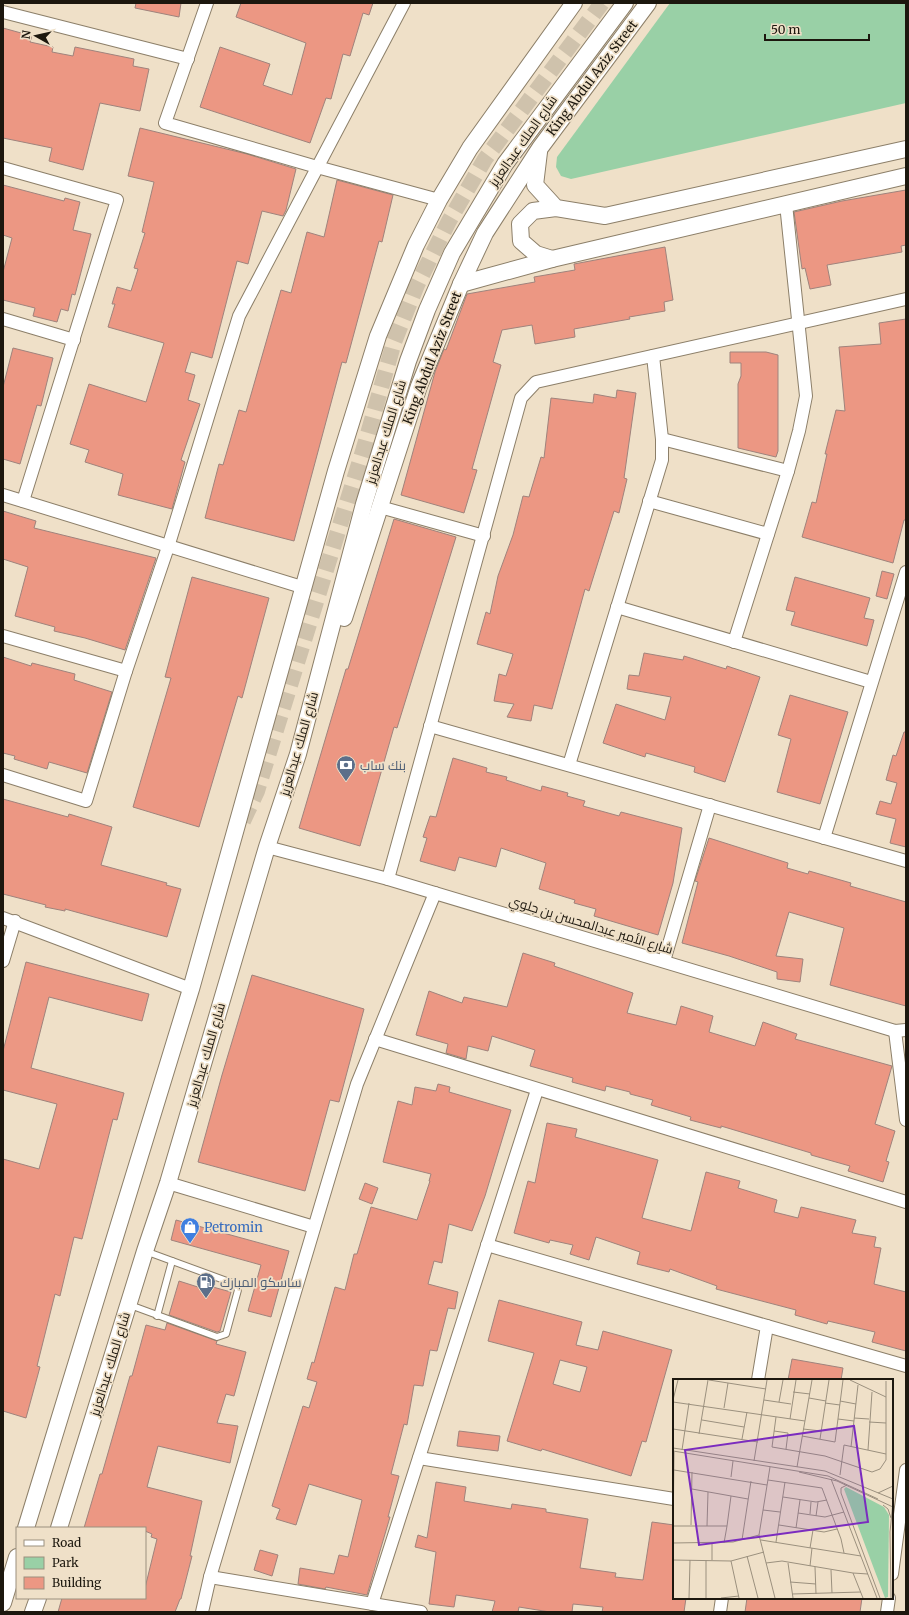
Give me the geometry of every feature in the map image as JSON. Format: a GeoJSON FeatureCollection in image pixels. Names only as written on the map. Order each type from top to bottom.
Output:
{"type":"FeatureCollection","features":[{"type":"Feature","properties":{"kind":"street"},"geometry":{"type":"LineString","coordinates":[[207,3],[164,123],[439,200]]}},
{"type":"Feature","properties":{"kind":"street"},"geometry":{"type":"LineString","coordinates":[[3,774],[86,801],[126,671],[168,547],[239,316],[404,3]]}},
{"type":"Feature","properties":{"kind":"street"},"geometry":{"type":"LineString","coordinates":[[26,1527],[192,989],[336,471],[378,336],[416,245],[439,200],[470,148],[574,3]]}},
{"type":"Feature","properties":{"kind":"street","name":"شارع الملك عبدالعزيز"},"geometry":{"type":"LineString","coordinates":[[59,1527],[128,1304],[168,1183],[267,847],[298,754],[364,504],[408,361],[427,310],[452,253],[505,164],[625,3]]}},
{"type":"Feature","properties":{"kind":"street","name":"King Abdul Aziz Street"},"geometry":{"type":"LineString","coordinates":[[298,754],[329,666],[419,386],[461,284],[485,233],[540,148],[648,3]]}},
{"type":"Feature","properties":{"kind":"street"},"geometry":{"type":"LineString","coordinates":[[3,12],[188,59]]}},
{"type":"Feature","properties":{"kind":"street"},"geometry":{"type":"LineString","coordinates":[[540,148],[535,185],[556,208]]}},
{"type":"Feature","properties":{"kind":"street"},"geometry":{"type":"LineString","coordinates":[[552,259],[536,254],[521,241],[520,224],[533,211],[556,208],[604,216],[906,149]]}},
{"type":"Feature","properties":{"kind":"street"},"geometry":{"type":"LineString","coordinates":[[3,168],[117,200],[23,501]]}},
{"type":"Feature","properties":{"kind":"street"},"geometry":{"type":"LineString","coordinates":[[461,284],[552,259],[906,176]]}},
{"type":"Feature","properties":{"kind":"street"},"geometry":{"type":"LineString","coordinates":[[734,642],[788,471],[799,431],[806,396],[786,204]]}},
{"type":"Feature","properties":{"kind":"street"},"geometry":{"type":"LineString","coordinates":[[388,878],[521,398],[536,382],[906,299]]}},
{"type":"Feature","properties":{"kind":"street"},"geometry":{"type":"LineString","coordinates":[[3,319],[74,340]]}},
{"type":"Feature","properties":{"kind":"street"},"geometry":{"type":"LineString","coordinates":[[568,765],[662,460],[662,439],[653,356]]}},
{"type":"Feature","properties":{"kind":"street"},"geometry":{"type":"LineString","coordinates":[[662,439],[788,471]]}},
{"type":"Feature","properties":{"kind":"street"},"geometry":{"type":"LineString","coordinates":[[3,495],[304,588]]}},
{"type":"Feature","properties":{"kind":"street"},"geometry":{"type":"LineString","coordinates":[[649,500],[768,534]]}},
{"type":"Feature","properties":{"kind":"street"},"geometry":{"type":"LineString","coordinates":[[380,507],[484,536]]}},
{"type":"Feature","properties":{"kind":"street"},"geometry":{"type":"LineString","coordinates":[[824,838],[906,572]]}},
{"type":"Feature","properties":{"kind":"street"},"geometry":{"type":"LineString","coordinates":[[617,607],[872,682]]}},
{"type":"Feature","properties":{"kind":"street"},"geometry":{"type":"LineString","coordinates":[[3,636],[126,671]]}},
{"type":"Feature","properties":{"kind":"street"},"geometry":{"type":"LineString","coordinates":[[430,726],[906,861]]}},
{"type":"Feature","properties":{"kind":"street"},"geometry":{"type":"LineString","coordinates":[[664,962],[710,805]]}},
{"type":"Feature","properties":{"kind":"street","name":"شارع الأمير عبدالمحسن بن جلوي"},"geometry":{"type":"LineString","coordinates":[[267,847],[388,878],[664,962],[901,1031]]}},
{"type":"Feature","properties":{"kind":"street"},"geometry":{"type":"LineString","coordinates":[[202,1612],[210,1577],[357,1084],[435,893]]}},
{"type":"Feature","properties":{"kind":"street"},"geometry":{"type":"LineString","coordinates":[[3,918],[15,921],[192,989]]}},
{"type":"Feature","properties":{"kind":"street"},"geometry":{"type":"LineString","coordinates":[[3,961],[15,921]]}},
{"type":"Feature","properties":{"kind":"street"},"geometry":{"type":"LineString","coordinates":[[901,1031],[906,1120]]}},
{"type":"Feature","properties":{"kind":"street"},"geometry":{"type":"LineString","coordinates":[[375,1039],[537,1090],[906,1202]]}},
{"type":"Feature","properties":{"kind":"street"},"geometry":{"type":"LineString","coordinates":[[372,1604],[537,1090]]}},
{"type":"Feature","properties":{"kind":"street"},"geometry":{"type":"LineString","coordinates":[[168,1183],[314,1226]]}},
{"type":"Feature","properties":{"kind":"street"},"geometry":{"type":"LineString","coordinates":[[487,1245],[906,1366]]}},
{"type":"Feature","properties":{"kind":"street"},"geometry":{"type":"LineString","coordinates":[[758,1379],[767,1326]]}},
{"type":"Feature","properties":{"kind":"street"},"geometry":{"type":"LineString","coordinates":[[419,1458],[673,1499]]}},
{"type":"Feature","properties":{"kind":"street"},"geometry":{"type":"LineString","coordinates":[[893,1567],[906,1470]]}},
{"type":"Feature","properties":{"kind":"street"},"geometry":{"type":"LineString","coordinates":[[3,1603],[16,1560]]}},
{"type":"Feature","properties":{"kind":"street"},"geometry":{"type":"LineString","coordinates":[[210,1577],[421,1612]]}},
{"type":"Feature","properties":{"kind":"street"},"geometry":{"type":"LineString","coordinates":[[33,1612],[38,1599]]}},
{"type":"Feature","properties":{"kind":"street"},"geometry":{"type":"LineString","coordinates":[[720,1612],[722,1599]]}},
{"type":"Feature","properties":{"kind":"street"},"geometry":{"type":"LineString","coordinates":[[887,1612],[889,1599]]}},
{"type":"Feature","properties":{"kind":"lane"},"geometry":{"type":"LineString","coordinates":[[128,1304],[217,1337],[226,1334],[238,1290],[235,1284],[145,1251]]}},
{"type":"Feature","properties":{"kind":"lane"},"geometry":{"type":"LineString","coordinates":[[157,1316],[172,1261]]}},
{"type":"Feature","properties":{"kind":"green space"},"geometry":{"type":"Polygon","coordinates":[[[670,3],[906,3],[906,103],[571,179],[561,176],[556,167],[557,157],[670,3]]]}},
{"type":"Feature","properties":{"kind":"building"},"geometry":{"type":"Polygon","coordinates":[[[136,3],[181,3],[179,17],[135,8],[136,3]]]}},
{"type":"Feature","properties":{"kind":"building"},"geometry":{"type":"Polygon","coordinates":[[[241,3],[373,3],[369,15],[363,13],[350,56],[343,54],[331,99],[326,98],[310,143],[200,107],[220,47],[270,64],[263,85],[292,95],[306,43],[236,17],[241,3]]]}},
{"type":"Feature","properties":{"kind":"building"},"geometry":{"type":"Polygon","coordinates":[[[3,28],[32,36],[30,42],[53,47],[52,52],[73,56],[75,47],[134,59],[133,66],[149,69],[140,111],[100,103],[83,170],[49,161],[52,148],[3,138],[3,28]]]}},
{"type":"Feature","properties":{"kind":"building"},"geometry":{"type":"Polygon","coordinates":[[[140,128],[247,154],[296,169],[286,210],[283,216],[262,211],[248,264],[237,261],[212,358],[191,352],[185,372],[195,375],[188,400],[200,404],[181,460],[185,462],[172,509],[118,495],[123,474],[85,462],[89,450],[70,444],[89,384],[146,402],[164,343],[108,327],[115,304],[112,304],[117,287],[131,291],[138,269],[134,268],[145,233],[142,232],[154,182],[128,176],[140,128]]]}},
{"type":"Feature","properties":{"kind":"building"},"geometry":{"type":"Polygon","coordinates":[[[337,180],[393,195],[382,242],[379,241],[346,363],[342,362],[294,541],[205,518],[219,464],[223,465],[239,410],[246,412],[281,290],[291,293],[307,232],[324,237],[337,180]]]}},
{"type":"Feature","properties":{"kind":"building"},"geometry":{"type":"Polygon","coordinates":[[[3,185],[64,201],[65,198],[80,202],[73,230],[91,234],[75,295],[72,294],[68,311],[61,309],[57,322],[33,316],[35,308],[3,300],[3,272],[12,238],[3,235],[3,185]]]}},
{"type":"Feature","properties":{"kind":"building"},"geometry":{"type":"Polygon","coordinates":[[[906,190],[906,245],[901,246],[902,252],[827,265],[831,285],[810,289],[805,268],[802,269],[794,212],[842,201],[906,190]]]}},
{"type":"Feature","properties":{"kind":"building"},"geometry":{"type":"Polygon","coordinates":[[[665,247],[673,300],[664,302],[665,311],[574,329],[575,337],[535,344],[532,325],[502,330],[493,362],[501,365],[472,469],[477,470],[464,513],[401,495],[435,372],[444,349],[446,350],[467,294],[535,282],[534,277],[575,270],[574,264],[665,247]]]}},
{"type":"Feature","properties":{"kind":"building"},"geometry":{"type":"Polygon","coordinates":[[[906,319],[906,520],[904,520],[893,563],[802,537],[812,502],[816,503],[827,454],[825,454],[836,410],[845,411],[839,347],[881,344],[879,323],[906,319]]]}},
{"type":"Feature","properties":{"kind":"building"},"geometry":{"type":"Polygon","coordinates":[[[13,348],[53,358],[41,406],[37,405],[20,464],[3,459],[3,387],[13,348]]]}},
{"type":"Feature","properties":{"kind":"building"},"geometry":{"type":"Polygon","coordinates":[[[730,352],[766,352],[778,355],[778,451],[776,457],[738,448],[738,384],[741,376],[741,363],[730,363],[730,352]]]}},
{"type":"Feature","properties":{"kind":"building"},"geometry":{"type":"Polygon","coordinates":[[[617,390],[636,393],[624,478],[627,479],[619,513],[614,511],[589,591],[585,589],[552,709],[534,705],[531,721],[507,717],[514,704],[494,701],[499,674],[506,676],[513,654],[477,644],[486,612],[490,614],[498,576],[513,535],[523,496],[529,497],[541,457],[544,458],[551,398],[593,403],[594,394],[616,398],[617,390]]]}},
{"type":"Feature","properties":{"kind":"building"},"geometry":{"type":"Polygon","coordinates":[[[3,511],[36,521],[34,528],[156,558],[125,650],[85,638],[54,631],[55,627],[15,616],[28,567],[3,559],[3,511]]]}},
{"type":"Feature","properties":{"kind":"building"},"geometry":{"type":"Polygon","coordinates":[[[394,519],[456,537],[397,728],[394,727],[360,846],[299,828],[346,669],[348,669],[394,519]]]}},
{"type":"Feature","properties":{"kind":"building"},"geometry":{"type":"Polygon","coordinates":[[[882,571],[894,574],[887,599],[876,596],[882,571]]]}},
{"type":"Feature","properties":{"kind":"building"},"geometry":{"type":"Polygon","coordinates":[[[192,577],[269,598],[242,698],[238,696],[199,827],[133,807],[171,678],[165,677],[192,577]]]}},
{"type":"Feature","properties":{"kind":"building"},"geometry":{"type":"Polygon","coordinates":[[[795,577],[870,598],[864,618],[874,620],[867,646],[791,625],[795,612],[786,610],[795,577]]]}},
{"type":"Feature","properties":{"kind":"building"},"geometry":{"type":"Polygon","coordinates":[[[644,653],[683,660],[684,656],[726,669],[727,666],[760,677],[725,782],[694,772],[695,767],[646,753],[645,757],[603,743],[616,704],[665,720],[671,697],[627,689],[629,675],[639,676],[644,653]]]}},
{"type":"Feature","properties":{"kind":"building"},"geometry":{"type":"Polygon","coordinates":[[[3,657],[31,666],[32,663],[75,674],[74,680],[112,692],[87,773],[49,762],[47,769],[14,759],[15,756],[3,753],[3,657]]]}},
{"type":"Feature","properties":{"kind":"building"},"geometry":{"type":"Polygon","coordinates":[[[790,695],[848,712],[820,804],[777,792],[791,739],[778,735],[790,695]]]}},
{"type":"Feature","properties":{"kind":"building"},"geometry":{"type":"Polygon","coordinates":[[[904,732],[906,732],[906,847],[890,843],[896,819],[876,814],[880,801],[891,804],[897,783],[886,780],[893,755],[896,756],[904,732]]]}},
{"type":"Feature","properties":{"kind":"building"},"geometry":{"type":"Polygon","coordinates":[[[453,758],[487,768],[486,772],[507,777],[506,780],[541,791],[542,786],[568,793],[567,796],[585,801],[583,806],[619,816],[621,812],[682,828],[673,883],[658,935],[594,916],[596,909],[574,903],[575,900],[539,889],[546,863],[501,848],[496,867],[459,857],[455,871],[420,861],[427,838],[423,837],[430,816],[436,817],[453,758]]]}},
{"type":"Feature","properties":{"kind":"building"},"geometry":{"type":"Polygon","coordinates":[[[3,799],[68,817],[69,814],[112,827],[101,865],[167,883],[166,885],[181,889],[167,937],[65,909],[65,911],[45,907],[46,905],[3,894],[3,799]]]}},
{"type":"Feature","properties":{"kind":"building"},"geometry":{"type":"Polygon","coordinates":[[[709,838],[788,863],[787,868],[808,874],[809,871],[851,883],[850,886],[906,902],[906,1006],[830,985],[844,928],[789,912],[776,956],[803,959],[800,982],[777,979],[777,972],[729,956],[682,943],[698,882],[695,881],[709,838]]]}},
{"type":"Feature","properties":{"kind":"building"},"geometry":{"type":"Polygon","coordinates":[[[523,953],[555,963],[554,966],[633,993],[627,1013],[676,1025],[681,1006],[713,1016],[709,1032],[755,1046],[763,1022],[797,1034],[795,1039],[892,1066],[875,1124],[895,1131],[886,1161],[889,1162],[883,1182],[848,1171],[850,1166],[811,1155],[811,1153],[721,1126],[721,1128],[690,1120],[691,1117],[651,1105],[653,1100],[630,1094],[630,1092],[606,1086],[605,1091],[572,1082],[573,1078],[530,1066],[535,1050],[492,1036],[488,1051],[468,1046],[466,1059],[446,1053],[448,1044],[416,1035],[429,991],[462,1003],[464,997],[507,1007],[523,953]]]}},
{"type":"Feature","properties":{"kind":"building"},"geometry":{"type":"Polygon","coordinates":[[[26,962],[149,994],[142,1021],[49,997],[31,1068],[124,1093],[117,1120],[113,1119],[82,1239],[74,1237],[60,1296],[55,1294],[37,1366],[40,1367],[26,1418],[3,1411],[3,1159],[39,1169],[57,1104],[3,1090],[3,1051],[26,962]]]}},
{"type":"Feature","properties":{"kind":"building"},"geometry":{"type":"Polygon","coordinates":[[[252,975],[364,1009],[339,1102],[330,1100],[305,1191],[198,1162],[252,975]]]}},
{"type":"Feature","properties":{"kind":"building"},"geometry":{"type":"Polygon","coordinates":[[[438,1084],[450,1087],[449,1092],[511,1110],[485,1196],[472,1231],[449,1224],[442,1263],[434,1261],[428,1284],[458,1292],[455,1309],[448,1308],[437,1351],[430,1350],[423,1386],[414,1385],[407,1425],[404,1424],[391,1474],[399,1476],[388,1517],[390,1517],[367,1595],[326,1587],[325,1589],[298,1584],[300,1568],[334,1574],[339,1555],[348,1557],[362,1500],[309,1484],[296,1525],[276,1519],[280,1509],[272,1506],[303,1406],[309,1408],[317,1382],[307,1379],[312,1362],[314,1363],[335,1287],[345,1290],[354,1254],[357,1254],[371,1207],[417,1220],[431,1174],[383,1162],[398,1101],[412,1105],[415,1087],[436,1091],[438,1084]]]}},
{"type":"Feature","properties":{"kind":"building"},"geometry":{"type":"Polygon","coordinates":[[[547,1123],[577,1129],[575,1137],[658,1160],[642,1218],[691,1231],[706,1172],[740,1181],[738,1188],[777,1200],[774,1212],[798,1218],[801,1207],[856,1220],[852,1233],[876,1237],[874,1247],[881,1248],[874,1284],[906,1292],[906,1351],[872,1342],[875,1332],[828,1321],[827,1324],[795,1315],[796,1310],[716,1289],[717,1286],[670,1269],[669,1272],[637,1264],[640,1252],[596,1237],[589,1260],[570,1254],[573,1245],[550,1240],[549,1243],[514,1233],[528,1181],[535,1183],[547,1123]]]}},
{"type":"Feature","properties":{"kind":"building"},"geometry":{"type":"Polygon","coordinates":[[[365,1183],[378,1188],[372,1204],[359,1199],[365,1183]]]}},
{"type":"Feature","properties":{"kind":"building"},"geometry":{"type":"Polygon","coordinates":[[[176,1220],[289,1251],[271,1317],[248,1311],[261,1265],[171,1240],[176,1220]]]}},
{"type":"Feature","properties":{"kind":"building"},"geometry":{"type":"Polygon","coordinates":[[[179,1281],[201,1288],[202,1284],[231,1292],[220,1331],[217,1332],[169,1315],[179,1281]]]}},
{"type":"Feature","properties":{"kind":"building"},"geometry":{"type":"Polygon","coordinates":[[[499,1300],[582,1322],[576,1345],[598,1350],[603,1331],[672,1350],[646,1442],[642,1441],[631,1476],[542,1449],[541,1451],[507,1441],[534,1353],[488,1341],[499,1300]],[[560,1360],[553,1384],[580,1392],[587,1367],[560,1360]]]}},
{"type":"Feature","properties":{"kind":"building"},"geometry":{"type":"Polygon","coordinates":[[[167,1323],[217,1341],[216,1344],[246,1352],[234,1396],[226,1394],[217,1423],[238,1426],[230,1463],[158,1446],[147,1487],[202,1501],[190,1556],[192,1556],[181,1599],[175,1612],[58,1612],[62,1599],[146,1599],[146,1584],[157,1539],[151,1537],[152,1534],[146,1531],[146,1527],[84,1527],[100,1474],[102,1474],[130,1376],[132,1376],[146,1325],[165,1330],[167,1323]]]}},
{"type":"Feature","properties":{"kind":"building"},"geometry":{"type":"Polygon","coordinates":[[[792,1359],[843,1368],[841,1379],[788,1379],[792,1359]]]}},
{"type":"Feature","properties":{"kind":"building"},"geometry":{"type":"Polygon","coordinates":[[[459,1431],[500,1436],[498,1451],[457,1446],[459,1431]]]}},
{"type":"Feature","properties":{"kind":"building"},"geometry":{"type":"Polygon","coordinates":[[[436,1482],[466,1487],[464,1501],[511,1509],[512,1504],[546,1509],[546,1512],[588,1519],[580,1568],[616,1573],[615,1577],[643,1580],[652,1522],[673,1525],[673,1599],[686,1599],[684,1612],[602,1612],[603,1607],[573,1604],[572,1612],[550,1612],[519,1607],[518,1612],[492,1612],[495,1601],[456,1595],[454,1607],[429,1604],[436,1552],[415,1547],[418,1535],[427,1538],[436,1482]]]}},
{"type":"Feature","properties":{"kind":"building"},"geometry":{"type":"Polygon","coordinates":[[[260,1550],[278,1555],[272,1576],[254,1570],[260,1550]]]}},
{"type":"Feature","properties":{"kind":"building"},"geometry":{"type":"Polygon","coordinates":[[[747,1599],[862,1599],[860,1612],[745,1612],[747,1599]]]}},
{"type":"Feature","properties":{"kind":"tunnel"},"geometry":{"type":"LineString","coordinates":[[243,821],[257,791],[364,448],[394,342],[417,285],[449,221],[485,159],[602,3]]}},
{"type":"Feature","properties":{"kind":"place","name":"بنك ساب"},"geometry":{"type":"Point","coordinates":[346,782]}},
{"type":"Feature","properties":{"kind":"place","name":"Petromin"},"geometry":{"type":"Point","coordinates":[190,1244]}},
{"type":"Feature","properties":{"kind":"place","name":"ساسكو المبارك"},"geometry":{"type":"Point","coordinates":[206,1299]}}]}
